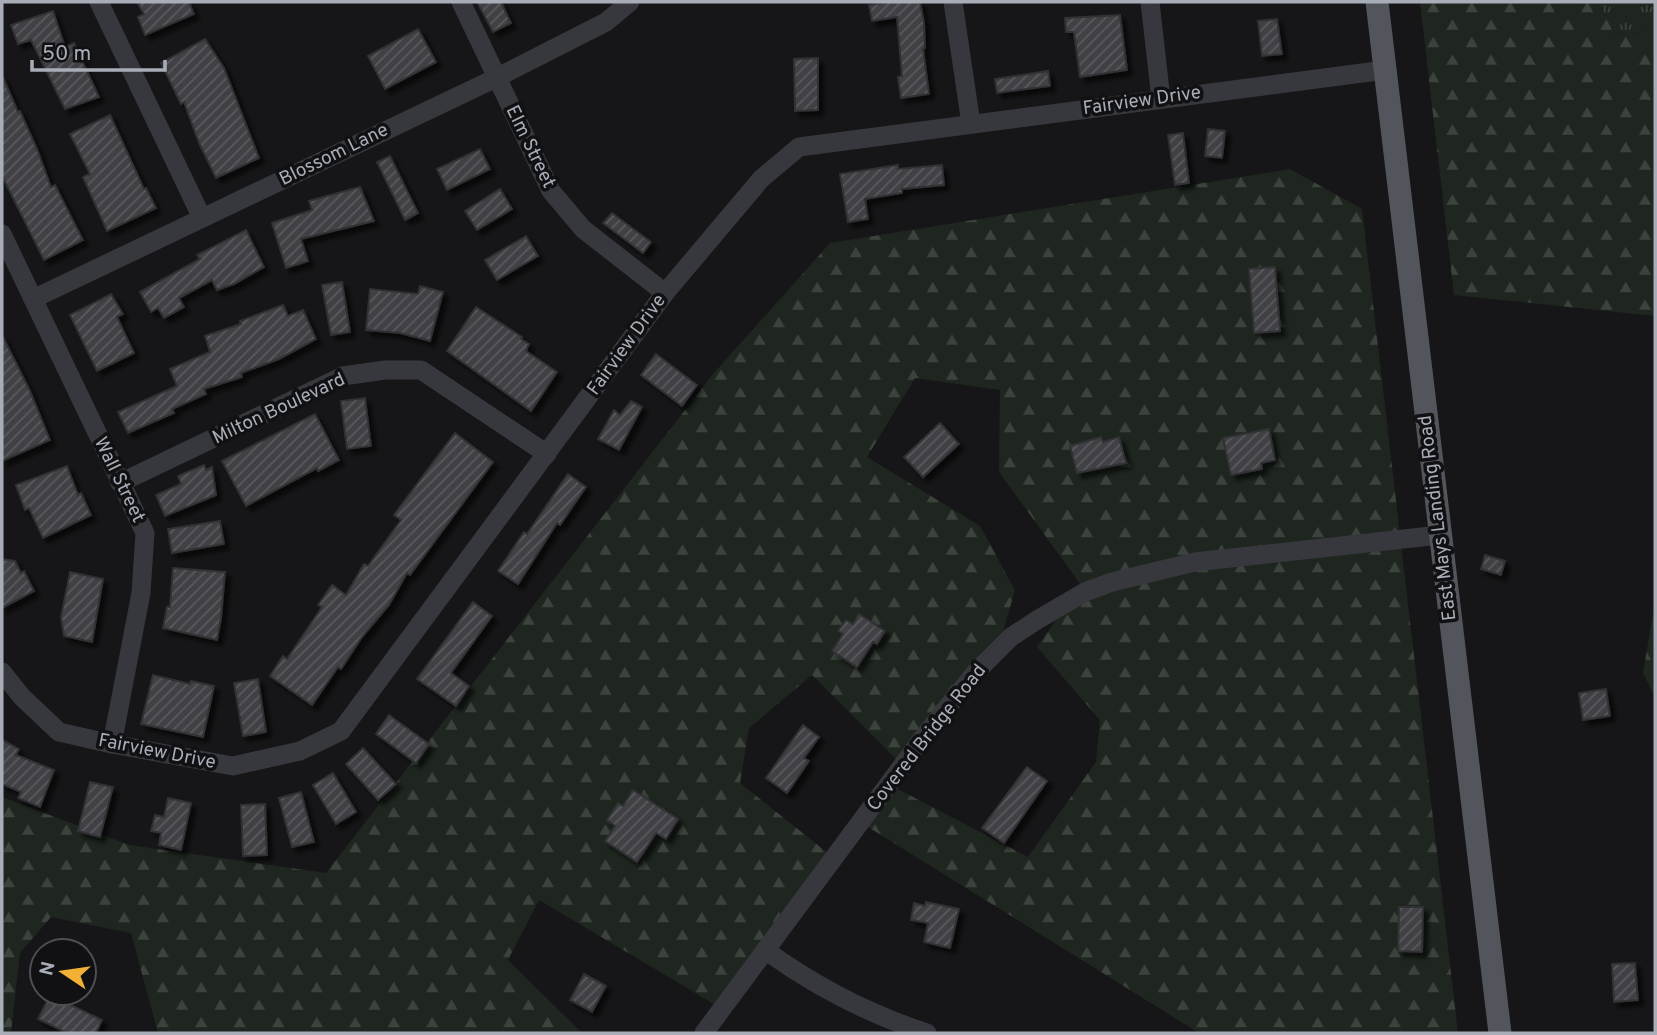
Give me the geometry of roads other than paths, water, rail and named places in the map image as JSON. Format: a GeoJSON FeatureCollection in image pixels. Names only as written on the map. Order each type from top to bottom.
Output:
{"type":"FeatureCollection","features":[{"type":"Feature","properties":{"kind":"main road","name":"East Mays Landing Road"},"geometry":{"type":"LineString","coordinates":[[1377,2],[1500,1033]]}},
{"type":"Feature","properties":{"kind":"street"},"geometry":{"type":"LineString","coordinates":[[99,2],[202,218]]}},
{"type":"Feature","properties":{"kind":"street","name":"Elm Street"},"geometry":{"type":"LineString","coordinates":[[461,2],[551,191],[583,229],[665,293]]}},
{"type":"Feature","properties":{"kind":"street","name":"Blossom Lane"},"geometry":{"type":"LineString","coordinates":[[33,299],[496,78],[606,22],[630,2]]}},
{"type":"Feature","properties":{"kind":"street"},"geometry":{"type":"LineString","coordinates":[[953,2],[971,124]]}},
{"type":"Feature","properties":{"kind":"street"},"geometry":{"type":"LineString","coordinates":[[1150,2],[1161,99]]}},
{"type":"Feature","properties":{"kind":"street","name":"Fairview Drive"},"geometry":{"type":"LineString","coordinates":[[2,673],[22,697],[59,732],[233,766],[300,751],[341,731],[665,293],[761,179],[799,147],[1385,70]]}},
{"type":"Feature","properties":{"kind":"street","name":"Wall Street"},"geometry":{"type":"LineString","coordinates":[[2,234],[145,533],[141,593],[113,744]]}},
{"type":"Feature","properties":{"kind":"street","name":"Milton Boulevard"},"geometry":{"type":"LineString","coordinates":[[120,483],[343,376],[384,370],[421,370],[547,454]]}},
{"type":"Feature","properties":{"kind":"street","name":"Covered Bridge Road"},"geometry":{"type":"LineString","coordinates":[[704,1033],[925,735],[975,673],[1012,638],[1037,620],[1085,592],[1123,579],[1195,562],[1440,535]]}},
{"type":"Feature","properties":{"kind":"street"},"geometry":{"type":"LineString","coordinates":[[765,950],[821,988],[890,1021],[927,1033]]}}]}
